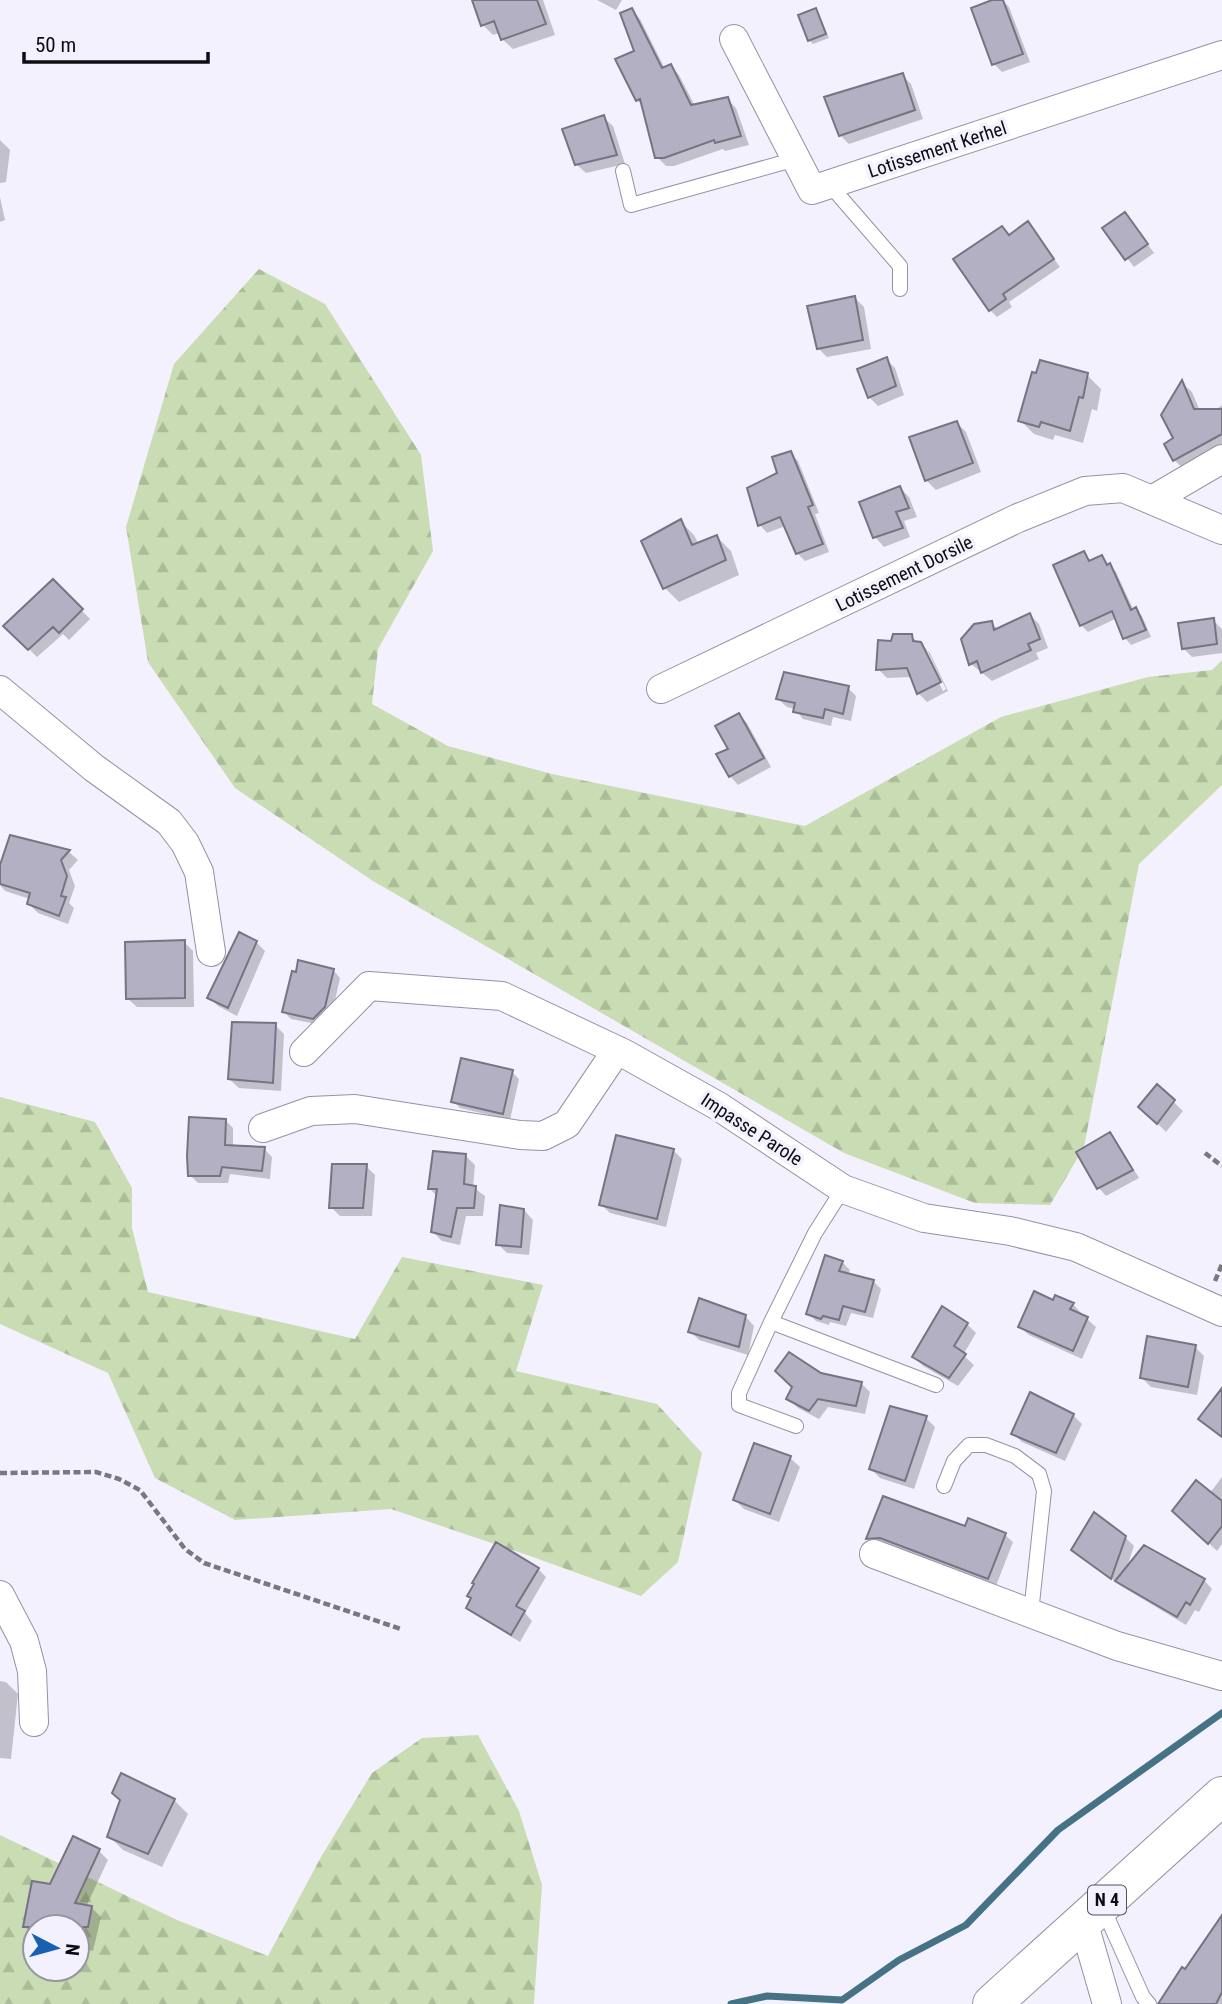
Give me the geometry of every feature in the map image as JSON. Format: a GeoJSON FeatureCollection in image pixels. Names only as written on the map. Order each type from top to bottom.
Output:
{"type":"FeatureCollection","features":[{"type":"Feature","properties":{"kind":"main road","name":"N 4"},"geometry":{"type":"LineString","coordinates":[[992,2004],[1222,1796]]}},
{"type":"Feature","properties":{"kind":"street"},"geometry":{"type":"LineString","coordinates":[[734,39],[812,190],[829,184]]}},
{"type":"Feature","properties":{"kind":"street","name":"Lotissement Kerhel"},"geometry":{"type":"LineString","coordinates":[[829,184],[1222,55]]}},
{"type":"Feature","properties":{"kind":"street"},"geometry":{"type":"LineString","coordinates":[[1152,500],[1222,459]]}},
{"type":"Feature","properties":{"kind":"street","name":"Lotissement Dorsile"},"geometry":{"type":"LineString","coordinates":[[661,690],[1017,518],[1085,491],[1123,488],[1222,530]]}},
{"type":"Feature","properties":{"kind":"street"},"geometry":{"type":"LineString","coordinates":[[0,690],[94,768],[169,822],[186,843],[199,872],[211,953]]}},
{"type":"Feature","properties":{"kind":"street","name":"Impasse Parole"},"geometry":{"type":"LineString","coordinates":[[304,1052],[369,986],[502,996],[617,1050],[718,1106],[843,1189],[923,1218],[1010,1231],[1076,1247],[1222,1312]]}},
{"type":"Feature","properties":{"kind":"street"},"geometry":{"type":"LineString","coordinates":[[263,1128],[311,1111],[355,1108],[520,1135],[543,1136],[567,1125],[617,1050]]}},
{"type":"Feature","properties":{"kind":"street"},"geometry":{"type":"LineString","coordinates":[[874,1554],[1117,1646],[1222,1676]]}},
{"type":"Feature","properties":{"kind":"street"},"geometry":{"type":"LineString","coordinates":[[0,1595],[24,1641],[32,1671],[34,1722]]}},
{"type":"Feature","properties":{"kind":"street"},"geometry":{"type":"LineString","coordinates":[[1093,1913],[1107,2004]]}},
{"type":"Feature","properties":{"kind":"lane"},"geometry":{"type":"LineString","coordinates":[[623,171],[631,205],[796,159]]}},
{"type":"Feature","properties":{"kind":"lane"},"geometry":{"type":"LineString","coordinates":[[829,184],[900,266],[900,289]]}},
{"type":"Feature","properties":{"kind":"lane"},"geometry":{"type":"LineString","coordinates":[[796,1426],[739,1405],[739,1393],[815,1233],[843,1189]]}},
{"type":"Feature","properties":{"kind":"lane"},"geometry":{"type":"LineString","coordinates":[[771,1322],[936,1385]]}},
{"type":"Feature","properties":{"kind":"lane"},"geometry":{"type":"LineString","coordinates":[[944,1486],[954,1461],[969,1446],[986,1445],[1015,1456],[1039,1474],[1044,1491],[1031,1614]]}},
{"type":"Feature","properties":{"kind":"lane"},"geometry":{"type":"LineString","coordinates":[[1093,1913],[1149,2004]]}},
{"type":"Feature","properties":{"kind":"path"},"geometry":{"type":"LineString","coordinates":[[1205,1153],[1222,1166]]}},
{"type":"Feature","properties":{"kind":"path"},"geometry":{"type":"LineString","coordinates":[[0,1473],[96,1472],[119,1479],[140,1490],[185,1549],[204,1563],[401,1629]]}},
{"type":"Feature","properties":{"kind":"green space"},"geometry":{"type":"Polygon","coordinates":[[[259,269],[325,304],[421,455],[433,551],[378,649],[372,704],[448,746],[552,774],[805,826],[1001,717],[1148,677],[1212,670],[1222,660],[1222,785],[1139,864],[1084,1147],[1050,1205],[975,1203],[844,1153],[373,881],[235,788],[148,662],[126,527],[174,364],[259,269]]]}},
{"type":"Feature","properties":{"kind":"green space"},"geometry":{"type":"Polygon","coordinates":[[[0,1097],[95,1122],[132,1188],[132,1228],[148,1292],[355,1339],[402,1257],[543,1285],[516,1371],[657,1404],[702,1453],[678,1562],[641,1596],[391,1509],[235,1520],[155,1478],[108,1373],[0,1324],[0,1097]]]}},
{"type":"Feature","properties":{"kind":"green space"},"geometry":{"type":"Polygon","coordinates":[[[478,1735],[519,1811],[542,1885],[534,2004],[0,2004],[0,1835],[177,1920],[268,1956],[321,1857],[372,1773],[422,1738],[478,1735]]]}},
{"type":"Feature","properties":{"kind":"building"},"geometry":{"type":"Polygon","coordinates":[[[472,0],[537,0],[546,24],[501,40],[494,21],[481,26],[472,0]]]}},
{"type":"Feature","properties":{"kind":"building"},"geometry":{"type":"Polygon","coordinates":[[[992,0],[1003,0],[1023,54],[992,65],[971,8],[992,0]]]}},
{"type":"Feature","properties":{"kind":"building"},"geometry":{"type":"Polygon","coordinates":[[[632,8],[662,68],[671,64],[691,105],[728,97],[741,136],[715,143],[714,140],[664,158],[655,158],[640,99],[636,101],[615,59],[634,51],[620,13],[632,8]]]}},
{"type":"Feature","properties":{"kind":"building"},"geometry":{"type":"Polygon","coordinates":[[[816,8],[826,34],[808,41],[798,15],[816,8]]]}},
{"type":"Feature","properties":{"kind":"building"},"geometry":{"type":"Polygon","coordinates":[[[903,73],[915,110],[839,136],[824,97],[903,73]]]}},
{"type":"Feature","properties":{"kind":"building"},"geometry":{"type":"Polygon","coordinates":[[[604,115],[617,155],[575,165],[562,129],[604,115]]]}},
{"type":"Feature","properties":{"kind":"building"},"geometry":{"type":"Polygon","coordinates":[[[1125,212],[1148,244],[1125,260],[1102,228],[1125,212]]]}},
{"type":"Feature","properties":{"kind":"building"},"geometry":{"type":"Polygon","coordinates":[[[1028,221],[1054,259],[1003,294],[1006,299],[989,311],[953,259],[1002,226],[1009,235],[1028,221]]]}},
{"type":"Feature","properties":{"kind":"building"},"geometry":{"type":"Polygon","coordinates":[[[855,296],[863,340],[817,349],[807,306],[855,296]]]}},
{"type":"Feature","properties":{"kind":"building"},"geometry":{"type":"Polygon","coordinates":[[[887,357],[896,386],[868,398],[857,369],[887,357]]]}},
{"type":"Feature","properties":{"kind":"building"},"geometry":{"type":"Polygon","coordinates":[[[1040,360],[1088,373],[1083,398],[1079,397],[1070,431],[1041,422],[1039,427],[1018,421],[1032,372],[1036,373],[1040,360]]]}},
{"type":"Feature","properties":{"kind":"building"},"geometry":{"type":"Polygon","coordinates":[[[1182,380],[1194,409],[1222,409],[1222,434],[1173,461],[1164,444],[1173,438],[1161,415],[1182,380]]]}},
{"type":"Feature","properties":{"kind":"building"},"geometry":{"type":"Polygon","coordinates":[[[957,421],[973,463],[925,481],[909,437],[957,421]]]}},
{"type":"Feature","properties":{"kind":"building"},"geometry":{"type":"Polygon","coordinates":[[[791,451],[813,505],[808,507],[823,544],[796,554],[780,517],[758,526],[747,488],[777,473],[772,457],[791,451]]]}},
{"type":"Feature","properties":{"kind":"building"},"geometry":{"type":"Polygon","coordinates":[[[900,486],[909,508],[896,512],[903,528],[873,538],[859,502],[900,486]]]}},
{"type":"Feature","properties":{"kind":"building"},"geometry":{"type":"Polygon","coordinates":[[[681,519],[692,545],[717,535],[726,560],[663,589],[641,541],[681,519]]]}},
{"type":"Feature","properties":{"kind":"building"},"geometry":{"type":"Polygon","coordinates":[[[1084,551],[1089,561],[1102,555],[1107,565],[1110,563],[1131,610],[1136,607],[1146,630],[1123,639],[1112,611],[1080,626],[1053,565],[1084,551]]]}},
{"type":"Feature","properties":{"kind":"building"},"geometry":{"type":"Polygon","coordinates":[[[53,579],[83,609],[59,633],[53,627],[28,650],[3,626],[53,579]]]}},
{"type":"Feature","properties":{"kind":"building"},"geometry":{"type":"Polygon","coordinates":[[[1030,613],[1040,639],[1028,644],[1031,650],[981,673],[977,661],[969,665],[961,639],[974,624],[992,621],[994,630],[1030,613]]]}},
{"type":"Feature","properties":{"kind":"building"},"geometry":{"type":"Polygon","coordinates":[[[1214,618],[1217,644],[1182,649],[1178,623],[1214,618]]]}},
{"type":"Feature","properties":{"kind":"building"},"geometry":{"type":"Polygon","coordinates":[[[893,634],[912,634],[913,641],[921,642],[941,682],[917,694],[907,668],[876,670],[878,640],[891,641],[893,634]]]}},
{"type":"Feature","properties":{"kind":"building"},"geometry":{"type":"Polygon","coordinates":[[[784,672],[849,686],[843,714],[825,709],[823,718],[793,712],[795,703],[776,699],[784,672]]]}},
{"type":"Feature","properties":{"kind":"building"},"geometry":{"type":"Polygon","coordinates":[[[739,713],[764,758],[729,777],[716,754],[728,749],[715,726],[739,713]]]}},
{"type":"Feature","properties":{"kind":"building"},"geometry":{"type":"Polygon","coordinates":[[[10,835],[70,850],[61,860],[67,876],[61,896],[66,897],[59,916],[27,904],[30,893],[0,884],[0,865],[10,835]]]}},
{"type":"Feature","properties":{"kind":"building"},"geometry":{"type":"Polygon","coordinates":[[[239,932],[257,941],[228,1008],[207,998],[239,932]]]}},
{"type":"Feature","properties":{"kind":"building"},"geometry":{"type":"Polygon","coordinates":[[[185,940],[185,998],[126,999],[125,942],[185,940]]]}},
{"type":"Feature","properties":{"kind":"building"},"geometry":{"type":"Polygon","coordinates":[[[298,960],[334,969],[325,1007],[313,1019],[282,1012],[292,971],[296,972],[298,960]]]}},
{"type":"Feature","properties":{"kind":"building"},"geometry":{"type":"Polygon","coordinates":[[[232,1022],[276,1023],[273,1083],[228,1079],[232,1022]]]}},
{"type":"Feature","properties":{"kind":"building"},"geometry":{"type":"Polygon","coordinates":[[[461,1058],[513,1070],[503,1114],[451,1102],[461,1058]]]}},
{"type":"Feature","properties":{"kind":"building"},"geometry":{"type":"Polygon","coordinates":[[[1157,1084],[1175,1100],[1157,1124],[1138,1107],[1157,1084]]]}},
{"type":"Feature","properties":{"kind":"building"},"geometry":{"type":"Polygon","coordinates":[[[189,1117],[226,1119],[225,1145],[265,1147],[262,1171],[222,1167],[220,1176],[188,1176],[189,1117]]]}},
{"type":"Feature","properties":{"kind":"building"},"geometry":{"type":"Polygon","coordinates":[[[1110,1132],[1133,1170],[1097,1189],[1076,1152],[1110,1132]]]}},
{"type":"Feature","properties":{"kind":"building"},"geometry":{"type":"Polygon","coordinates":[[[616,1135],[674,1149],[657,1219],[599,1205],[616,1135]]]}},
{"type":"Feature","properties":{"kind":"building"},"geometry":{"type":"Polygon","coordinates":[[[433,1151],[466,1154],[464,1184],[476,1186],[474,1208],[457,1208],[451,1237],[431,1232],[437,1189],[428,1189],[433,1151]]]}},
{"type":"Feature","properties":{"kind":"building"},"geometry":{"type":"Polygon","coordinates":[[[332,1164],[367,1164],[363,1208],[329,1208],[332,1164]]]}},
{"type":"Feature","properties":{"kind":"building"},"geometry":{"type":"Polygon","coordinates":[[[500,1205],[524,1209],[521,1247],[496,1245],[500,1205]]]}},
{"type":"Feature","properties":{"kind":"building"},"geometry":{"type":"Polygon","coordinates":[[[825,1255],[843,1261],[839,1271],[874,1280],[865,1312],[843,1306],[839,1320],[823,1316],[821,1319],[806,1314],[825,1255]]]}},
{"type":"Feature","properties":{"kind":"building"},"geometry":{"type":"Polygon","coordinates":[[[1034,1291],[1053,1300],[1055,1295],[1074,1303],[1070,1309],[1088,1317],[1073,1351],[1018,1327],[1034,1291]]]}},
{"type":"Feature","properties":{"kind":"building"},"geometry":{"type":"Polygon","coordinates":[[[699,1298],[746,1315],[739,1347],[688,1332],[699,1298]]]}},
{"type":"Feature","properties":{"kind":"building"},"geometry":{"type":"Polygon","coordinates":[[[942,1306],[968,1323],[954,1346],[966,1354],[949,1378],[912,1357],[942,1306]]]}},
{"type":"Feature","properties":{"kind":"building"},"geometry":{"type":"Polygon","coordinates":[[[1147,1336],[1196,1345],[1188,1387],[1140,1378],[1147,1336]]]}},
{"type":"Feature","properties":{"kind":"building"},"geometry":{"type":"Polygon","coordinates":[[[789,1352],[821,1373],[862,1382],[856,1406],[818,1399],[809,1411],[786,1399],[792,1387],[775,1371],[789,1352]]]}},
{"type":"Feature","properties":{"kind":"building"},"geometry":{"type":"Polygon","coordinates":[[[1222,1388],[1222,1437],[1198,1419],[1222,1388]]]}},
{"type":"Feature","properties":{"kind":"building"},"geometry":{"type":"Polygon","coordinates":[[[1030,1392],[1074,1414],[1056,1453],[1011,1434],[1030,1392]]]}},
{"type":"Feature","properties":{"kind":"building"},"geometry":{"type":"Polygon","coordinates":[[[890,1406],[927,1416],[905,1481],[869,1469],[890,1406]]]}},
{"type":"Feature","properties":{"kind":"building"},"geometry":{"type":"Polygon","coordinates":[[[754,1443],[791,1456],[770,1514],[733,1500],[754,1443]]]}},
{"type":"Feature","properties":{"kind":"building"},"geometry":{"type":"Polygon","coordinates":[[[1196,1480],[1222,1501],[1222,1526],[1208,1544],[1172,1511],[1196,1480]]]}},
{"type":"Feature","properties":{"kind":"building"},"geometry":{"type":"Polygon","coordinates":[[[883,1496],[965,1526],[968,1518],[1006,1533],[988,1579],[880,1538],[866,1539],[883,1496]]]}},
{"type":"Feature","properties":{"kind":"building"},"geometry":{"type":"Polygon","coordinates":[[[1094,1512],[1126,1536],[1111,1579],[1071,1550],[1094,1512]]]}},
{"type":"Feature","properties":{"kind":"building"},"geometry":{"type":"Polygon","coordinates":[[[496,1542],[539,1568],[516,1606],[525,1611],[511,1635],[466,1608],[471,1598],[467,1596],[474,1584],[472,1583],[496,1542]]]}},
{"type":"Feature","properties":{"kind":"building"},"geometry":{"type":"Polygon","coordinates":[[[1144,1545],[1205,1579],[1190,1605],[1186,1602],[1177,1617],[1115,1581],[1144,1545]]]}},
{"type":"Feature","properties":{"kind":"building"},"geometry":{"type":"Polygon","coordinates":[[[121,1773],[175,1799],[148,1854],[107,1837],[120,1800],[112,1793],[121,1773]]]}},
{"type":"Feature","properties":{"kind":"building"},"geometry":{"type":"Polygon","coordinates":[[[73,1836],[100,1849],[75,1903],[92,1906],[91,1913],[26,1913],[32,1881],[50,1884],[73,1836]]]}},
{"type":"Feature","properties":{"kind":"building"},"geometry":{"type":"Polygon","coordinates":[[[1222,1915],[1222,1992],[1216,2004],[1158,2004],[1182,1967],[1185,1969],[1222,1915]]]}},
{"type":"Feature","properties":{"kind":"waterway"},"geometry":{"type":"LineString","coordinates":[[731,2004],[767,1996],[842,2000],[899,1960],[966,1925],[1058,1830],[1222,1713]]}}]}
